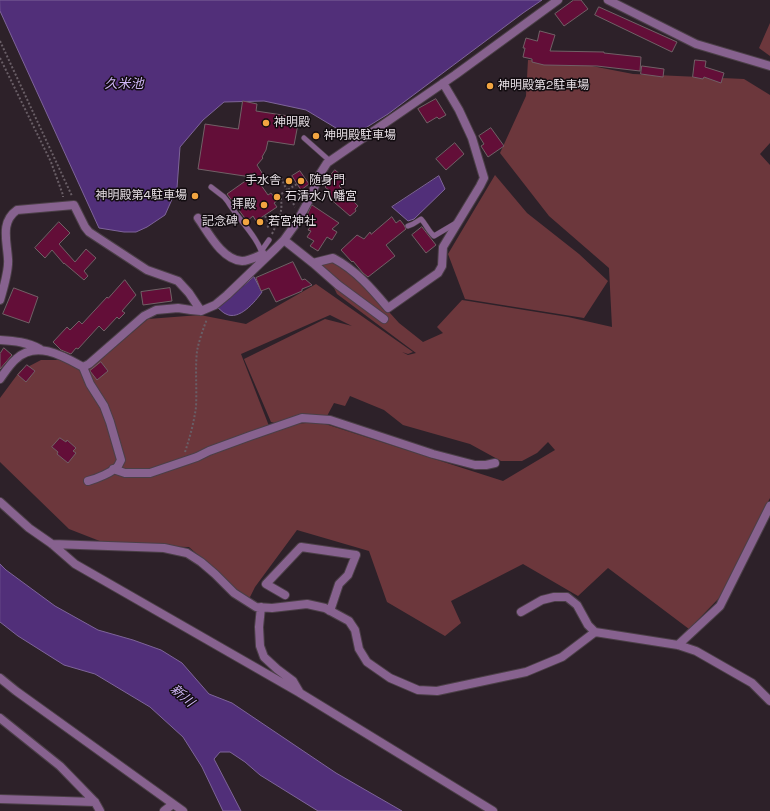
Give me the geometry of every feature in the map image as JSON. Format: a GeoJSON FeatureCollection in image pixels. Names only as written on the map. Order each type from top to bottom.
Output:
{"type":"FeatureCollection","features":[{"type":"Feature","properties":{"kind":"street"},"geometry":{"type":"LineString","coordinates":[[198,218],[215,244],[232,258],[242,261],[254,259],[263,255],[284,240],[300,217],[320,174],[327,163],[443,83],[558,0]]}},
{"type":"Feature","properties":{"kind":"street"},"geometry":{"type":"LineString","coordinates":[[608,0],[696,44],[770,66]]}},
{"type":"Feature","properties":{"kind":"street"},"geometry":{"type":"LineString","coordinates":[[313,263],[333,258],[342,263],[367,283],[388,308],[438,273],[442,266],[443,247],[484,178],[472,138],[443,83]]}},
{"type":"Feature","properties":{"kind":"street"},"geometry":{"type":"LineString","coordinates":[[0,300],[6,276],[8,259],[3,235],[4,226],[10,216],[17,210],[74,205],[89,232],[151,272],[173,278],[178,281],[190,293],[202,311]]}},
{"type":"Feature","properties":{"kind":"street"},"geometry":{"type":"LineString","coordinates":[[284,240],[338,285],[384,319]]}},
{"type":"Feature","properties":{"kind":"street"},"geometry":{"type":"LineString","coordinates":[[83,367],[89,364],[144,316],[156,310],[178,308],[202,311],[215,305],[227,295],[263,255]]}},
{"type":"Feature","properties":{"kind":"street"},"geometry":{"type":"LineString","coordinates":[[0,340],[25,343],[43,351]]}},
{"type":"Feature","properties":{"kind":"street"},"geometry":{"type":"LineString","coordinates":[[0,379],[16,359],[33,350],[58,354],[83,367],[90,384],[104,406],[121,460],[118,466],[94,480],[88,481]]}},
{"type":"Feature","properties":{"kind":"street"},"geometry":{"type":"LineString","coordinates":[[113,469],[125,473],[150,473],[302,418],[330,420],[433,454],[476,464],[486,465],[495,463]]}},
{"type":"Feature","properties":{"kind":"street"},"geometry":{"type":"LineString","coordinates":[[0,502],[75,564],[300,693],[494,811]]}},
{"type":"Feature","properties":{"kind":"street"},"geometry":{"type":"LineString","coordinates":[[678,645],[720,606],[770,506]]}},
{"type":"Feature","properties":{"kind":"street"},"geometry":{"type":"LineString","coordinates":[[52,544],[164,548],[187,553],[202,562],[234,593],[256,607],[272,608],[307,604],[325,608],[349,621],[355,630],[359,649],[367,662],[390,678],[418,690],[437,691],[526,672],[562,657],[595,632]]}},
{"type":"Feature","properties":{"kind":"street"},"geometry":{"type":"LineString","coordinates":[[284,594],[266,584],[301,547],[356,555],[348,575],[338,584],[330,611]]}},
{"type":"Feature","properties":{"kind":"street"},"geometry":{"type":"LineString","coordinates":[[522,612],[542,600],[554,597],[567,597],[577,605],[588,625],[595,632],[678,645],[696,651],[752,683],[770,701]]}},
{"type":"Feature","properties":{"kind":"street"},"geometry":{"type":"LineString","coordinates":[[261,607],[259,627],[260,646],[264,657],[293,681],[300,693]]}},
{"type":"Feature","properties":{"kind":"street"},"geometry":{"type":"LineString","coordinates":[[0,678],[183,811]]}},
{"type":"Feature","properties":{"kind":"street"},"geometry":{"type":"LineString","coordinates":[[0,718],[60,766],[95,802],[100,811]]}},
{"type":"Feature","properties":{"kind":"street"},"geometry":{"type":"LineString","coordinates":[[0,799],[95,802]]}},
{"type":"Feature","properties":{"kind":"street"},"geometry":{"type":"LineString","coordinates":[[164,811],[173,804]]}},
{"type":"Feature","properties":{"kind":"lane"},"geometry":{"type":"LineString","coordinates":[[304,138],[330,161]]}},
{"type":"Feature","properties":{"kind":"lane"},"geometry":{"type":"LineString","coordinates":[[211,187],[228,202],[263,255]]}},
{"type":"Feature","properties":{"kind":"lane"},"geometry":{"type":"LineString","coordinates":[[408,226],[421,219],[434,236],[459,222]]}},
{"type":"Feature","properties":{"kind":"lane"},"geometry":{"type":"LineString","coordinates":[[263,255],[269,240]]}},
{"type":"Feature","properties":{"kind":"path"},"geometry":{"type":"LineString","coordinates":[[0,41],[68,187],[74,205]]}},
{"type":"Feature","properties":{"kind":"path"},"geometry":{"type":"LineString","coordinates":[[0,58],[51,162],[63,195],[60,207]]}},
{"type":"Feature","properties":{"kind":"path"},"geometry":{"type":"LineString","coordinates":[[281,178],[300,217]]}},
{"type":"Feature","properties":{"kind":"path"},"geometry":{"type":"LineString","coordinates":[[269,240],[282,211],[282,203],[279,195],[297,184]]}},
{"type":"Feature","properties":{"kind":"path"},"geometry":{"type":"LineString","coordinates":[[265,218],[270,224]]}},
{"type":"Feature","properties":{"kind":"path"},"geometry":{"type":"LineString","coordinates":[[267,227],[278,221]]}},
{"type":"Feature","properties":{"kind":"path"},"geometry":{"type":"LineString","coordinates":[[181,462],[188,444],[194,418],[197,351],[206,319]]}},
{"type":"Feature","properties":{"kind":"shaded area"},"geometry":{"type":"Polygon","coordinates":[[[770,23],[770,56],[759,48],[770,23]]]}},
{"type":"Feature","properties":{"kind":"shaded area"},"geometry":{"type":"Polygon","coordinates":[[[528,60],[566,61],[633,74],[744,79],[770,95],[770,143],[760,154],[770,165],[770,498],[720,597],[689,629],[608,568],[578,596],[523,564],[451,601],[461,623],[445,636],[387,602],[369,551],[297,530],[255,587],[248,601],[189,547],[110,545],[69,529],[0,462],[0,398],[20,371],[41,360],[62,360],[87,371],[148,319],[200,315],[246,324],[316,284],[413,352],[408,354],[402,352],[408,355],[416,353],[337,294],[322,263],[332,261],[363,283],[399,323],[423,342],[443,333],[437,327],[462,300],[568,317],[612,327],[609,268],[549,216],[500,153],[526,96],[528,60]],[[330,315],[241,354],[269,426],[319,422],[503,481],[555,450],[548,442],[537,453],[522,461],[501,461],[470,444],[403,425],[384,410],[350,396],[345,406],[334,403],[327,416],[275,423],[271,422],[244,359],[325,319],[352,326],[330,315]]]}},
{"type":"Feature","properties":{"kind":"shaded area"},"geometry":{"type":"Polygon","coordinates":[[[495,175],[527,213],[579,254],[608,281],[584,318],[465,299],[448,254],[495,175]]]}},
{"type":"Feature","properties":{"kind":"water","name":"久米池"},"geometry":{"type":"Polygon","coordinates":[[[0,0],[542,0],[388,114],[351,137],[306,110],[264,101],[224,102],[203,120],[180,147],[177,188],[165,215],[147,227],[136,232],[124,232],[99,228],[0,11],[0,0]]]}},
{"type":"Feature","properties":{"kind":"water"},"geometry":{"type":"Polygon","coordinates":[[[439,176],[445,189],[414,219],[408,221],[392,207],[439,176]]]}},
{"type":"Feature","properties":{"kind":"water"},"geometry":{"type":"Polygon","coordinates":[[[254,277],[262,292],[246,309],[236,315],[231,315],[225,314],[218,308],[254,277]]]}},
{"type":"Feature","properties":{"kind":"water","name":"新川"},"geometry":{"type":"Polygon","coordinates":[[[0,564],[55,606],[98,630],[161,650],[182,663],[209,694],[232,703],[336,773],[402,811],[318,811],[260,775],[230,752],[220,752],[214,759],[241,811],[223,811],[202,767],[183,737],[150,707],[95,674],[64,665],[18,636],[0,622],[0,564]]]}},
{"type":"Feature","properties":{"kind":"building"},"geometry":{"type":"Polygon","coordinates":[[[574,0],[581,0],[588,9],[564,26],[555,14],[574,0]]]}},
{"type":"Feature","properties":{"kind":"building"},"geometry":{"type":"Polygon","coordinates":[[[599,7],[677,42],[672,52],[595,15],[599,7]]]}},
{"type":"Feature","properties":{"kind":"building"},"geometry":{"type":"Polygon","coordinates":[[[540,31],[555,35],[550,51],[604,52],[641,57],[640,71],[597,66],[544,65],[532,62],[532,59],[523,57],[525,48],[523,48],[526,38],[537,41],[540,31]]]}},
{"type":"Feature","properties":{"kind":"building"},"geometry":{"type":"Polygon","coordinates":[[[695,60],[706,61],[705,67],[724,73],[721,83],[704,77],[703,79],[693,77],[695,60]]]}},
{"type":"Feature","properties":{"kind":"building"},"geometry":{"type":"Polygon","coordinates":[[[642,66],[664,69],[663,77],[641,74],[642,66]]]}},
{"type":"Feature","properties":{"kind":"building"},"geometry":{"type":"Polygon","coordinates":[[[436,99],[446,115],[439,119],[437,117],[427,123],[418,109],[436,99]]]}},
{"type":"Feature","properties":{"kind":"building"},"geometry":{"type":"Polygon","coordinates":[[[243,101],[257,104],[256,111],[289,116],[288,122],[298,124],[294,145],[268,141],[266,150],[262,157],[263,158],[257,165],[264,176],[256,178],[268,195],[271,193],[277,201],[274,203],[277,207],[256,221],[253,216],[247,221],[227,194],[251,177],[198,169],[205,124],[238,129],[243,101]]]}},
{"type":"Feature","properties":{"kind":"building"},"geometry":{"type":"Polygon","coordinates":[[[491,128],[504,146],[488,157],[481,146],[484,144],[479,136],[491,128]]]}},
{"type":"Feature","properties":{"kind":"building"},"geometry":{"type":"Polygon","coordinates":[[[455,143],[464,154],[446,170],[436,159],[455,143]]]}},
{"type":"Feature","properties":{"kind":"building"},"geometry":{"type":"Polygon","coordinates":[[[335,170],[346,179],[339,186],[358,206],[355,209],[356,211],[350,216],[327,196],[331,192],[325,187],[329,183],[326,181],[335,170]]]}},
{"type":"Feature","properties":{"kind":"building","name":"随身門"},"geometry":{"type":"Polygon","coordinates":[[[300,171],[309,184],[301,190],[292,176],[300,171]]]}},
{"type":"Feature","properties":{"kind":"building"},"geometry":{"type":"Polygon","coordinates":[[[312,205],[339,223],[332,229],[337,232],[332,240],[327,237],[318,251],[310,246],[314,241],[307,237],[311,231],[308,230],[314,221],[307,216],[312,205]]]}},
{"type":"Feature","properties":{"kind":"building"},"geometry":{"type":"Polygon","coordinates":[[[392,217],[396,223],[400,220],[406,229],[386,245],[395,256],[368,277],[341,250],[357,235],[364,239],[370,232],[371,234],[392,217]]]}},
{"type":"Feature","properties":{"kind":"building"},"geometry":{"type":"Polygon","coordinates":[[[59,222],[70,233],[59,244],[75,262],[86,249],[96,258],[84,271],[88,276],[84,280],[64,264],[52,250],[45,258],[35,248],[59,222]]]}},
{"type":"Feature","properties":{"kind":"building"},"geometry":{"type":"Polygon","coordinates":[[[422,227],[436,245],[426,253],[412,235],[422,227]]]}},
{"type":"Feature","properties":{"kind":"building"},"geometry":{"type":"Polygon","coordinates":[[[293,262],[302,280],[305,279],[312,285],[276,302],[269,288],[261,291],[256,278],[293,262]]]}},
{"type":"Feature","properties":{"kind":"building"},"geometry":{"type":"Polygon","coordinates":[[[125,280],[136,295],[122,311],[125,313],[119,319],[117,317],[104,331],[99,326],[78,349],[76,348],[71,354],[61,350],[53,342],[67,327],[70,330],[79,321],[82,324],[125,280]]]}},
{"type":"Feature","properties":{"kind":"building"},"geometry":{"type":"Polygon","coordinates":[[[14,288],[38,297],[29,323],[3,314],[14,288]]]}},
{"type":"Feature","properties":{"kind":"building"},"geometry":{"type":"Polygon","coordinates":[[[170,288],[172,301],[143,305],[141,292],[170,288]]]}},
{"type":"Feature","properties":{"kind":"building"},"geometry":{"type":"Polygon","coordinates":[[[4,348],[12,355],[0,369],[0,354],[4,348]]]}},
{"type":"Feature","properties":{"kind":"building"},"geometry":{"type":"Polygon","coordinates":[[[101,362],[108,371],[97,380],[90,371],[101,362]]]}},
{"type":"Feature","properties":{"kind":"building"},"geometry":{"type":"Polygon","coordinates":[[[27,365],[35,371],[26,382],[18,375],[27,365]]]}},
{"type":"Feature","properties":{"kind":"building"},"geometry":{"type":"Polygon","coordinates":[[[60,438],[66,442],[67,440],[76,448],[73,451],[76,453],[68,463],[57,454],[58,452],[52,447],[60,438]]]}},
{"type":"Feature","properties":{"kind":"place","name":"神明殿第2駐車場"},"geometry":{"type":"Point","coordinates":[490,86]}},
{"type":"Feature","properties":{"kind":"place","name":"神明殿"},"geometry":{"type":"Point","coordinates":[266,123]}},
{"type":"Feature","properties":{"kind":"place","name":"神明殿駐車場"},"geometry":{"type":"Point","coordinates":[316,136]}},
{"type":"Feature","properties":{"kind":"place","name":"手水舎"},"geometry":{"type":"Point","coordinates":[289,181]}},
{"type":"Feature","properties":{"kind":"place","name":"随身門"},"geometry":{"type":"Point","coordinates":[301,181]}},
{"type":"Feature","properties":{"kind":"place","name":"神明殿第4駐車場"},"geometry":{"type":"Point","coordinates":[195,196]}},
{"type":"Feature","properties":{"kind":"place","name":"石清水八幡宮"},"geometry":{"type":"Point","coordinates":[277,197]}},
{"type":"Feature","properties":{"kind":"place","name":"拝殿"},"geometry":{"type":"Point","coordinates":[264,205]}},
{"type":"Feature","properties":{"kind":"place","name":"記念碑"},"geometry":{"type":"Point","coordinates":[246,222]}},
{"type":"Feature","properties":{"kind":"place","name":"若宮神社"},"geometry":{"type":"Point","coordinates":[260,222]}}]}
